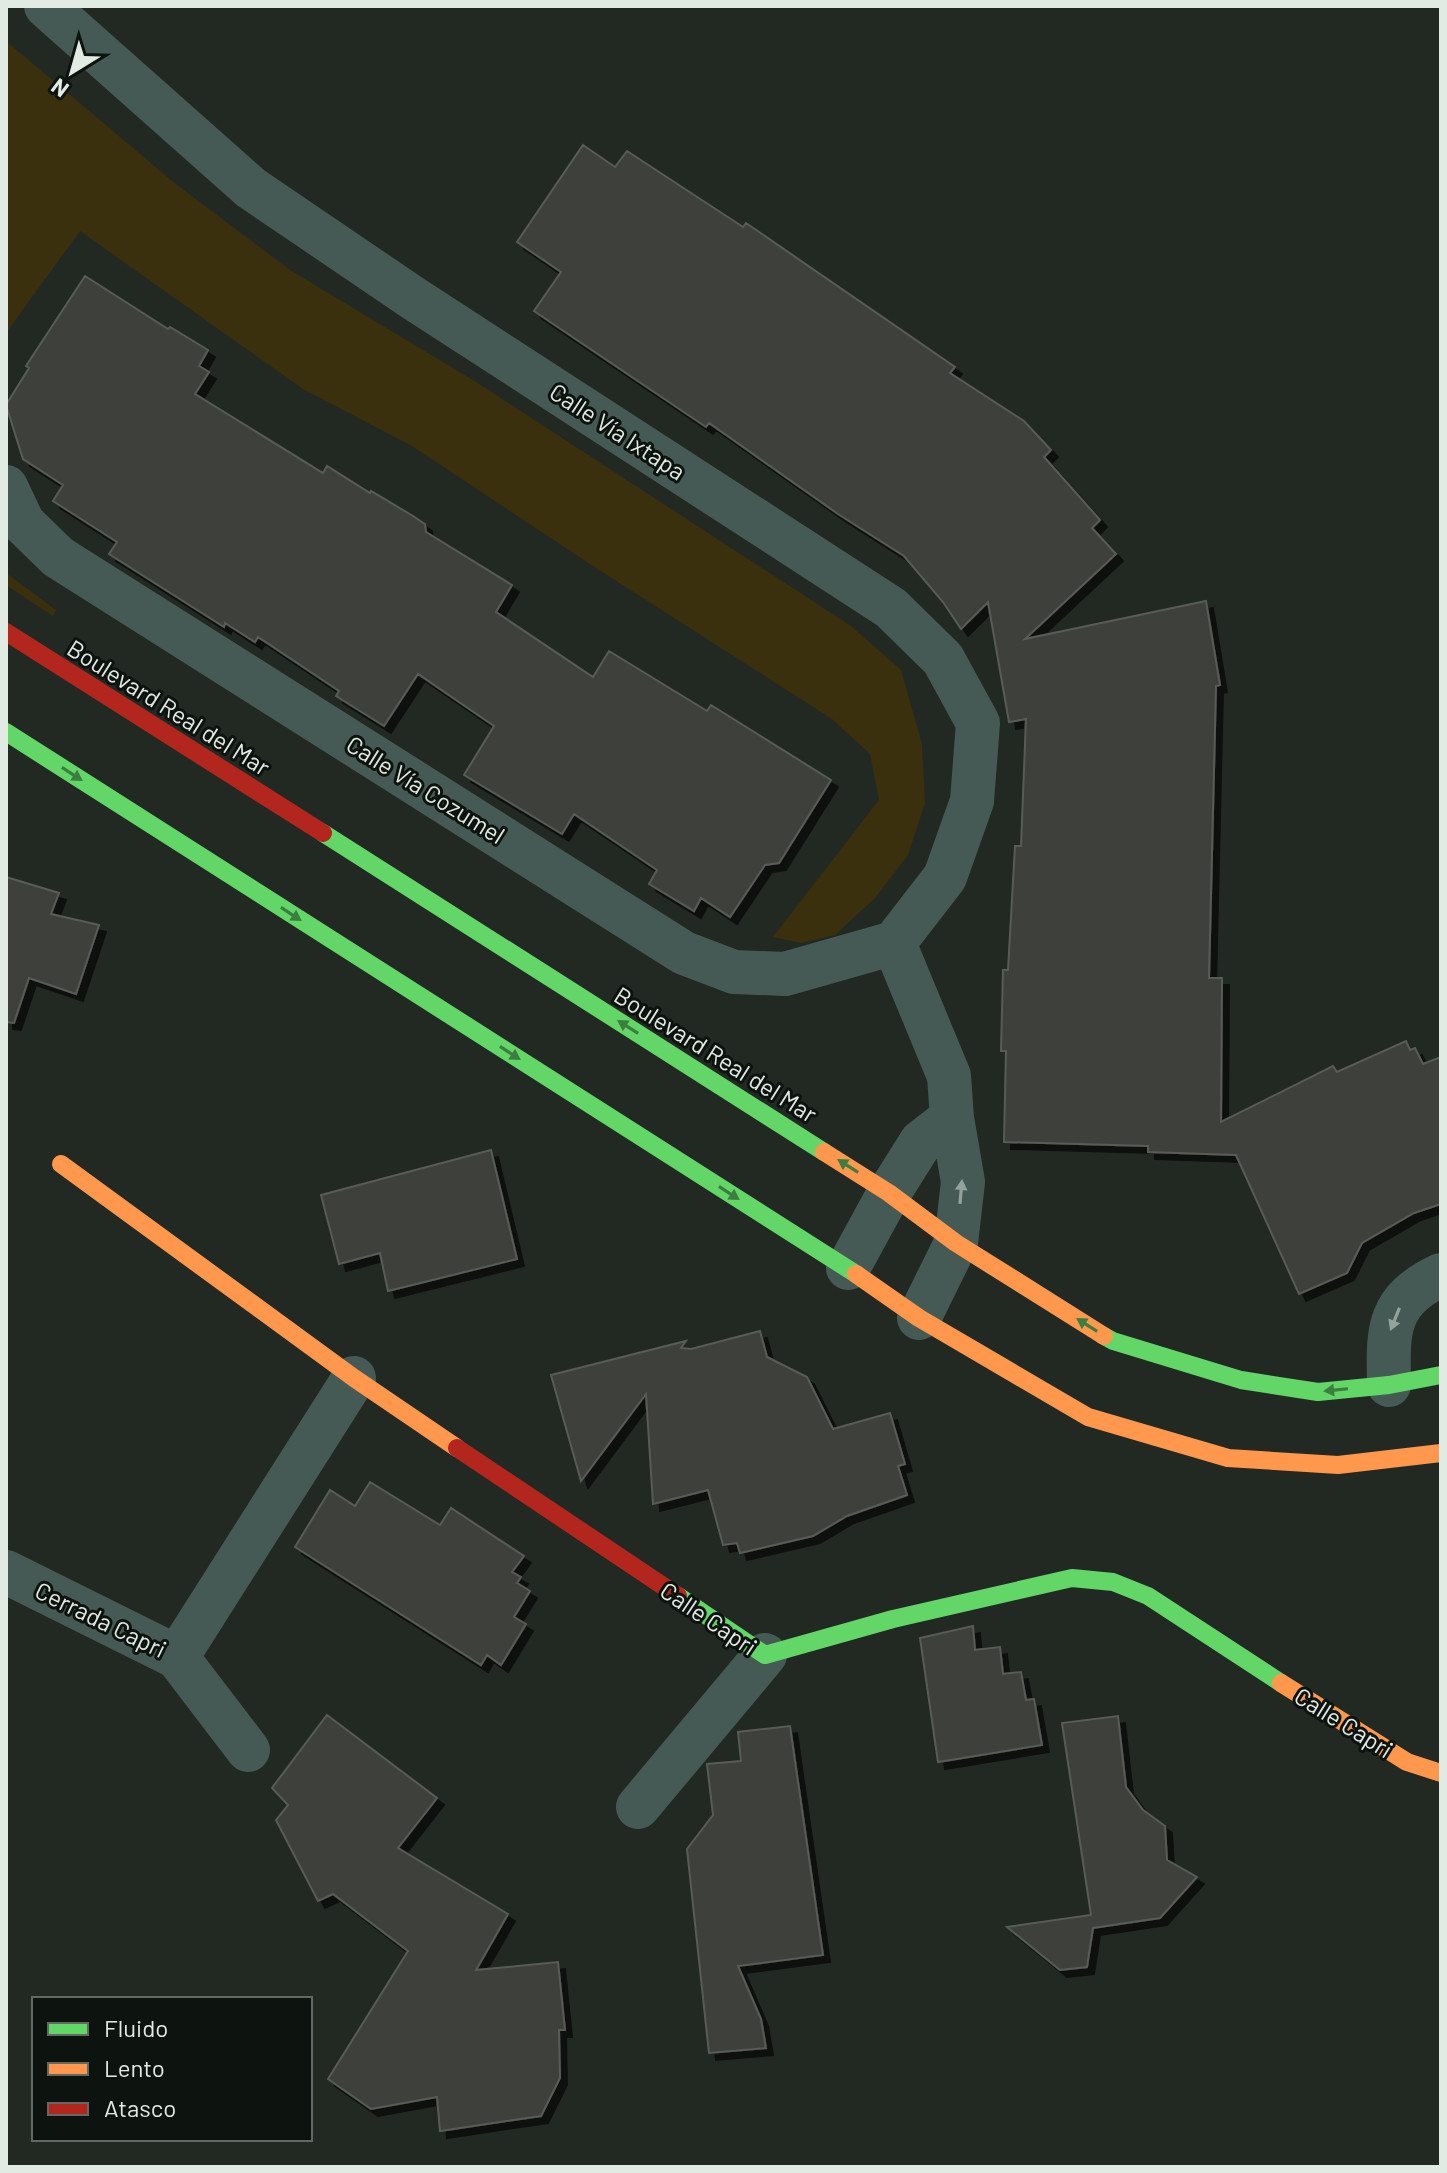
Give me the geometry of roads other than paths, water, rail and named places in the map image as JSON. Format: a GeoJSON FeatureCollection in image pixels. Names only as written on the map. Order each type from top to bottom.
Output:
{"type":"FeatureCollection","features":[{"type":"Feature","properties":{"kind":"street","name":"Calle Vía Ixtapa"},"geometry":{"type":"LineString","coordinates":[[46,6],[251,188],[413,298],[891,608],[943,659],[978,723],[972,801],[945,877],[894,943]]}},
{"type":"Feature","properties":{"kind":"street","name":"Calle Vía Cozumel"},"geometry":{"type":"LineString","coordinates":[[6,487],[23,523],[58,557],[684,953],[734,972],[785,974],[894,943]]}},
{"type":"Feature","properties":{"kind":"street","name":"Boulevard Real del Mar"},"geometry":{"type":"LineString","coordinates":[[6,632],[889,1193],[956,1243],[1113,1341],[1241,1380],[1318,1392],[1389,1385],[1441,1375]]}},
{"type":"Feature","properties":{"kind":"street"},"geometry":{"type":"LineString","coordinates":[[6,732],[848,1268],[919,1318],[1088,1417],[1228,1458],[1338,1465],[1441,1453]]}},
{"type":"Feature","properties":{"kind":"street"},"geometry":{"type":"LineString","coordinates":[[894,943],[949,1076],[952,1118],[963,1182],[956,1243],[919,1318]]}},
{"type":"Feature","properties":{"kind":"street"},"geometry":{"type":"LineString","coordinates":[[848,1268],[921,1142],[952,1118]]}},
{"type":"Feature","properties":{"kind":"street","name":"Calle Capri"},"geometry":{"type":"LineString","coordinates":[[61,1164],[354,1378],[765,1655],[893,1619],[1072,1578],[1113,1582],[1148,1596],[1407,1762],[1441,1773]]}},
{"type":"Feature","properties":{"kind":"street"},"geometry":{"type":"LineString","coordinates":[[1389,1385],[1389,1336],[1397,1310],[1421,1285],[1441,1275]]}},
{"type":"Feature","properties":{"kind":"street"},"geometry":{"type":"LineString","coordinates":[[177,1657],[354,1378]]}},
{"type":"Feature","properties":{"kind":"street","name":"Cerrada Capri"},"geometry":{"type":"LineString","coordinates":[[6,1572],[177,1657],[248,1750]]}},
{"type":"Feature","properties":{"kind":"street"},"geometry":{"type":"LineString","coordinates":[[638,1807],[765,1655]]}}]}
